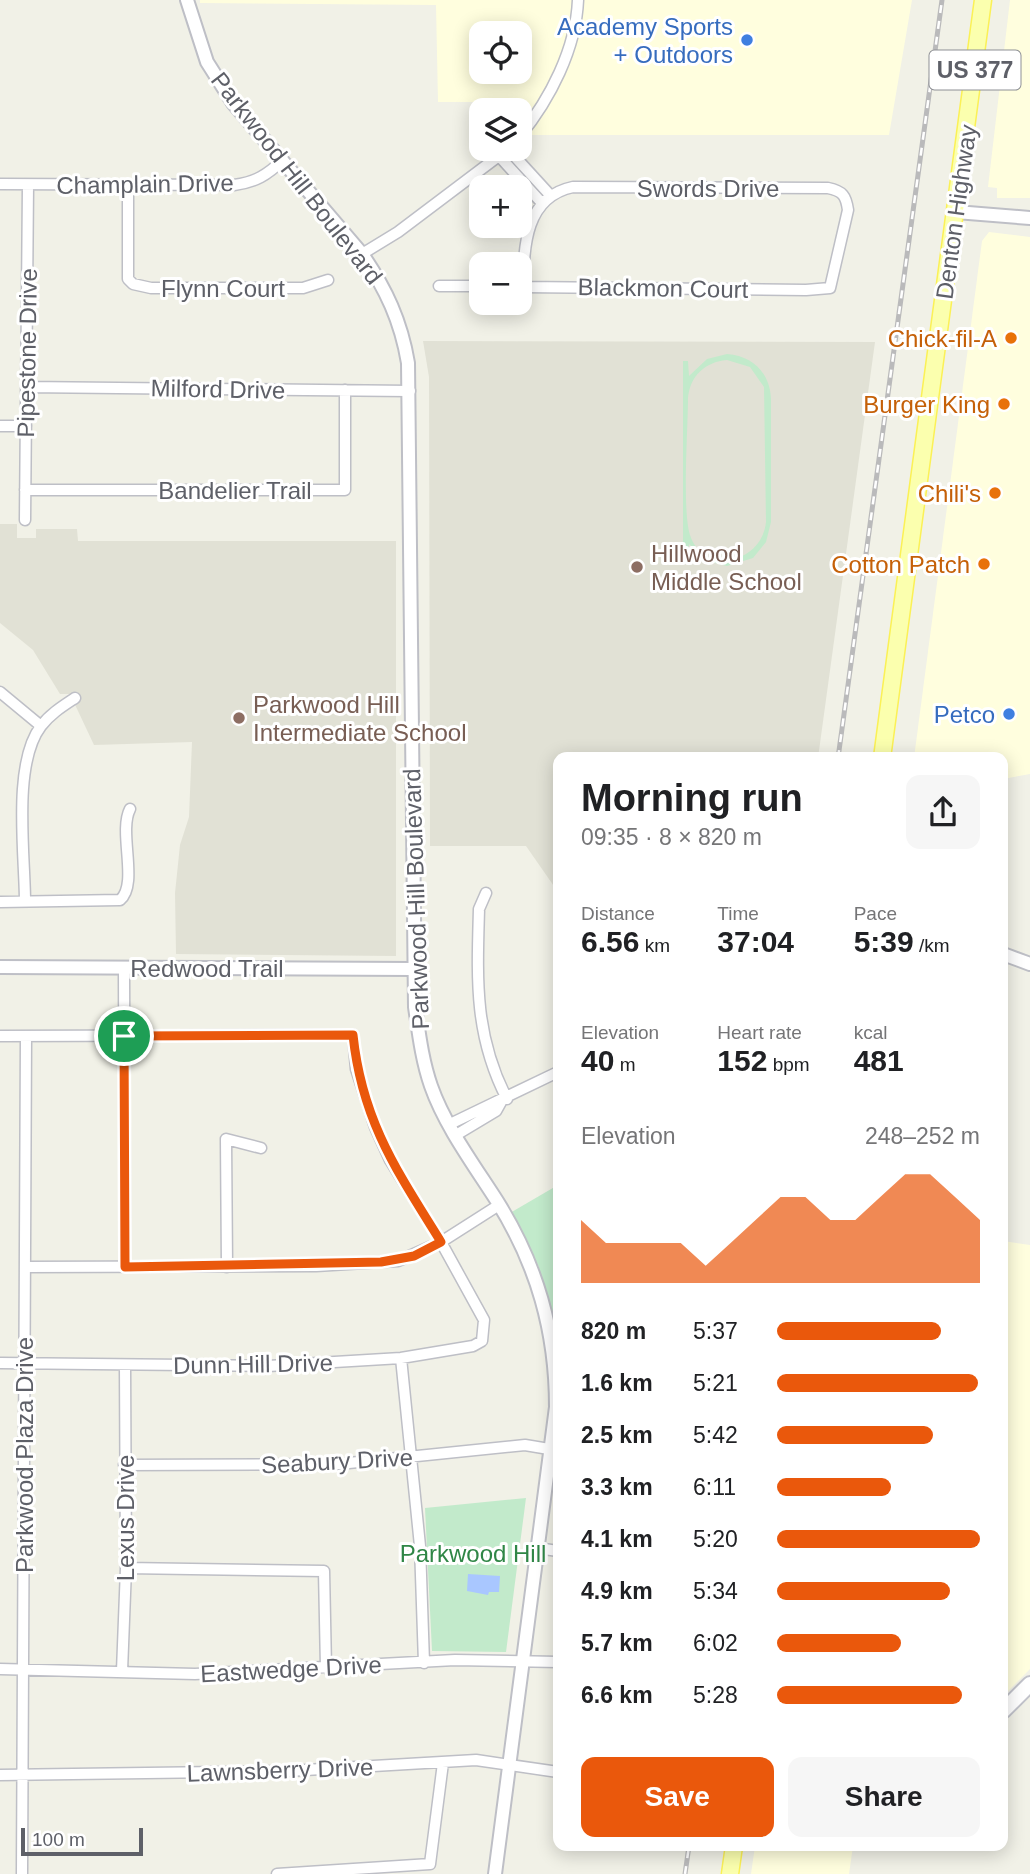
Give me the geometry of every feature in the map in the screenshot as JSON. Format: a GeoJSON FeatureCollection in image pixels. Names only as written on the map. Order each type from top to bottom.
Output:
{"type":"FeatureCollection","features":[{"type":"Feature","properties":{"kind":"main road","name":"Denton Highway"},"geometry":{"type":"LineString","coordinates":[[883,752],[984,0]]}},
{"type":"Feature","properties":{"kind":"main road"},"geometry":{"type":"LineString","coordinates":[[1008,1706],[1030,1684]]}},
{"type":"Feature","properties":{"kind":"main road"},"geometry":{"type":"LineString","coordinates":[[730,1874],[733,1851]]}},
{"type":"Feature","properties":{"kind":"street","name":"Parkwood Hill Boulevard"},"geometry":{"type":"LineString","coordinates":[[187,0],[207,62],[233,103],[362,254],[395,310],[403,335],[410,391],[415,1007],[422,1053],[431,1087],[453,1130],[525,1249],[548,1321],[553,1358]]}},
{"type":"Feature","properties":{"kind":"street"},"geometry":{"type":"LineString","coordinates":[[532,116],[560,70],[577,14],[578,0]]}},
{"type":"Feature","properties":{"kind":"street","name":"Champlain Drive"},"geometry":{"type":"LineString","coordinates":[[0,184],[128,187],[252,183],[267,175],[283,160]]}},
{"type":"Feature","properties":{"kind":"street"},"geometry":{"type":"LineString","coordinates":[[362,254],[398,232],[492,161]]}},
{"type":"Feature","properties":{"kind":"street"},"geometry":{"type":"LineString","coordinates":[[512,161],[541,202]]}},
{"type":"Feature","properties":{"kind":"street"},"geometry":{"type":"LineString","coordinates":[[515,161],[550,195]]}},
{"type":"Feature","properties":{"kind":"street","name":"Pipestone Drive"},"geometry":{"type":"LineString","coordinates":[[25,520],[28,185]]}},
{"type":"Feature","properties":{"kind":"street","name":"Flynn Court"},"geometry":{"type":"LineString","coordinates":[[128,187],[128,279],[133,284],[151,288],[303,288],[328,280]]}},
{"type":"Feature","properties":{"kind":"street","name":"Swords Drive"},"geometry":{"type":"LineString","coordinates":[[524,252],[530,224],[541,202],[550,195],[573,187],[839,190],[846,197],[848,210],[835,277],[830,288],[806,290]]}},
{"type":"Feature","properties":{"kind":"street"},"geometry":{"type":"LineString","coordinates":[[956,212],[1030,218]]}},
{"type":"Feature","properties":{"kind":"street"},"geometry":{"type":"LineString","coordinates":[[439,286],[469,286]]}},
{"type":"Feature","properties":{"kind":"street","name":"Blackmon Court"},"geometry":{"type":"LineString","coordinates":[[532,287],[806,290]]}},
{"type":"Feature","properties":{"kind":"street","name":"Milford Drive"},"geometry":{"type":"LineString","coordinates":[[26,387],[410,391]]}},
{"type":"Feature","properties":{"kind":"street","name":"Bandelier Trail"},"geometry":{"type":"LineString","coordinates":[[26,490],[345,490],[345,390]]}},
{"type":"Feature","properties":{"kind":"street"},"geometry":{"type":"LineString","coordinates":[[0,426],[26,426]]}},
{"type":"Feature","properties":{"kind":"street"},"geometry":{"type":"LineString","coordinates":[[0,692],[41,726]]}},
{"type":"Feature","properties":{"kind":"street"},"geometry":{"type":"LineString","coordinates":[[26,902],[25,780],[33,741],[41,726],[57,709],[75,698]]}},
{"type":"Feature","properties":{"kind":"street"},"geometry":{"type":"LineString","coordinates":[[0,902],[113,901],[123,897],[127,888],[126,823],[130,809]]}},
{"type":"Feature","properties":{"kind":"street"},"geometry":{"type":"LineString","coordinates":[[486,892],[481,900],[479,922],[481,1030],[487,1055],[504,1100]]}},
{"type":"Feature","properties":{"kind":"street"},"geometry":{"type":"LineString","coordinates":[[1008,956],[1030,964]]}},
{"type":"Feature","properties":{"kind":"street","name":"Redwood Trail"},"geometry":{"type":"LineString","coordinates":[[0,967],[414,969]]}},
{"type":"Feature","properties":{"kind":"street"},"geometry":{"type":"LineString","coordinates":[[124,968],[125,1267]]}},
{"type":"Feature","properties":{"kind":"street"},"geometry":{"type":"LineString","coordinates":[[0,1036],[353,1035],[359,1079],[375,1127],[390,1160],[441,1242]]}},
{"type":"Feature","properties":{"kind":"street","name":"Parkwood Plaza Drive"},"geometry":{"type":"LineString","coordinates":[[22,1874],[26,1036]]}},
{"type":"Feature","properties":{"kind":"street"},"geometry":{"type":"LineString","coordinates":[[453,1130],[489,1103],[504,1100],[553,1075]]}},
{"type":"Feature","properties":{"kind":"street"},"geometry":{"type":"LineString","coordinates":[[227,1267],[226,1139],[261,1148]]}},
{"type":"Feature","properties":{"kind":"street"},"geometry":{"type":"LineString","coordinates":[[26,1267],[227,1267],[398,1261],[441,1242],[499,1205]]}},
{"type":"Feature","properties":{"kind":"street","name":"Dunn Hill Drive"},"geometry":{"type":"LineString","coordinates":[[0,1363],[268,1367],[401,1358],[473,1346],[482,1341],[484,1320],[441,1242]]}},
{"type":"Feature","properties":{"kind":"street"},"geometry":{"type":"LineString","coordinates":[[401,1358],[420,1546],[425,1663]]}},
{"type":"Feature","properties":{"kind":"street","name":"Lexus Drive"},"geometry":{"type":"LineString","coordinates":[[122,1671],[126,1568],[125,1365]]}},
{"type":"Feature","properties":{"kind":"street","name":"Parkwood Hill Boulevard"},"geometry":{"type":"LineString","coordinates":[[495,1874],[553,1414]]}},
{"type":"Feature","properties":{"kind":"street","name":"Seabury Drive"},"geometry":{"type":"LineString","coordinates":[[124,1465],[311,1465],[411,1458],[525,1445],[550,1449]]}},
{"type":"Feature","properties":{"kind":"street"},"geometry":{"type":"LineString","coordinates":[[537,1548],[553,1551]]}},
{"type":"Feature","properties":{"kind":"street"},"geometry":{"type":"LineString","coordinates":[[126,1568],[324,1571],[326,1668]]}},
{"type":"Feature","properties":{"kind":"street","name":"Eastwedge Drive"},"geometry":{"type":"LineString","coordinates":[[0,1669],[195,1674],[470,1660],[553,1662]]}},
{"type":"Feature","properties":{"kind":"street","name":"Lawnsberry Drive"},"geometry":{"type":"LineString","coordinates":[[0,1775],[288,1771],[477,1760],[553,1771]]}},
{"type":"Feature","properties":{"kind":"street"},"geometry":{"type":"LineString","coordinates":[[276,1874],[430,1864],[443,1763]]}},
{"type":"Feature","properties":{"kind":"shaded area"},"geometry":{"type":"Polygon","coordinates":[[[200,0],[912,0],[889,135],[532,135],[532,98],[469,98],[469,102],[438,102],[436,5],[200,3],[200,0]]]}},
{"type":"Feature","properties":{"kind":"shaded area"},"geometry":{"type":"Polygon","coordinates":[[[1010,0],[1030,0],[1030,198],[997,198],[997,188],[988,187],[1010,0]]]}},
{"type":"Feature","properties":{"kind":"shaded area"},"geometry":{"type":"Polygon","coordinates":[[[989,232],[1030,237],[1030,774],[1008,778],[1008,752],[915,752],[982,241],[989,232]]]}},
{"type":"Feature","properties":{"kind":"shaded area","name":"Hillwood Middle School"},"geometry":{"type":"Polygon","coordinates":[[[423,341],[875,342],[819,752],[553,752],[553,885],[526,846],[430,846],[429,377],[423,341]]]}},
{"type":"Feature","properties":{"kind":"shaded area","name":"Parkwood Hill Intermediate School"},"geometry":{"type":"Polygon","coordinates":[[[0,524],[17,524],[17,538],[36,538],[36,529],[77,529],[78,541],[396,541],[396,956],[176,954],[175,893],[180,845],[189,817],[192,742],[94,745],[70,694],[60,694],[33,650],[0,623],[0,524]]]}},
{"type":"Feature","properties":{"kind":"shaded area"},"geometry":{"type":"Polygon","coordinates":[[[1008,1242],[1030,1245],[1030,1669],[1008,1691],[1008,1242]]]}},
{"type":"Feature","properties":{"kind":"shaded area"},"geometry":{"type":"Polygon","coordinates":[[[754,1851],[852,1851],[849,1874],[751,1874],[754,1851]]]}},
{"type":"Feature","properties":{"kind":"green space"},"geometry":{"type":"Polygon","coordinates":[[[727,354],[752,362],[767,381],[771,399],[771,522],[766,542],[753,558],[727,566],[707,561],[689,544],[688,559],[683,559],[683,361],[688,361],[689,376],[707,359],[727,354]],[[727,360],[719,361],[700,372],[689,390],[686,489],[690,535],[697,548],[707,556],[719,560],[732,560],[754,547],[762,536],[766,522],[764,387],[750,367],[727,360]]]}},
{"type":"Feature","properties":{"kind":"green space"},"geometry":{"type":"Polygon","coordinates":[[[553,1188],[553,1314],[538,1265],[510,1213],[553,1188]]]}},
{"type":"Feature","properties":{"kind":"green space","name":"Parkwood Hill"},"geometry":{"type":"Polygon","coordinates":[[[526,1498],[506,1652],[432,1651],[425,1508],[526,1498]]]}},
{"type":"Feature","properties":{"kind":"water"},"geometry":{"type":"Polygon","coordinates":[[[468,1574],[500,1576],[499,1592],[489,1592],[488,1595],[467,1591],[468,1574]]]}},
{"type":"Feature","properties":{"kind":"railway"},"geometry":{"type":"LineString","coordinates":[[839,752],[942,0]]}},
{"type":"Feature","properties":{"kind":"railway"},"geometry":{"type":"LineString","coordinates":[[685,1874],[688,1851]]}},
{"type":"Feature","properties":{"kind":"place","name":"Academy Sports + Outdoors"},"geometry":{"type":"Point","coordinates":[747,40]}},
{"type":"Feature","properties":{"kind":"place","name":"Chick-fil-A"},"geometry":{"type":"Point","coordinates":[1011,338]}},
{"type":"Feature","properties":{"kind":"place","name":"Burger King"},"geometry":{"type":"Point","coordinates":[1004,404]}},
{"type":"Feature","properties":{"kind":"place","name":"Chili's"},"geometry":{"type":"Point","coordinates":[995,493]}},
{"type":"Feature","properties":{"kind":"place","name":"Cotton Patch"},"geometry":{"type":"Point","coordinates":[984,564]}},
{"type":"Feature","properties":{"kind":"place","name":"Hillwood Middle School"},"geometry":{"type":"Point","coordinates":[637,567]}},
{"type":"Feature","properties":{"kind":"place","name":"Petco"},"geometry":{"type":"Point","coordinates":[1009,714]}},
{"type":"Feature","properties":{"kind":"place","name":"Parkwood Hill Intermediate School"},"geometry":{"type":"Point","coordinates":[239,718]}},
{"type":"Feature","properties":{"kind":"route"},"geometry":{"type":"LineString","coordinates":[[353,1035],[356,1069],[375,1127],[390,1160],[441,1242],[398,1261],[316,1266],[125,1267],[124,1036],[353,1035]]}}]}
